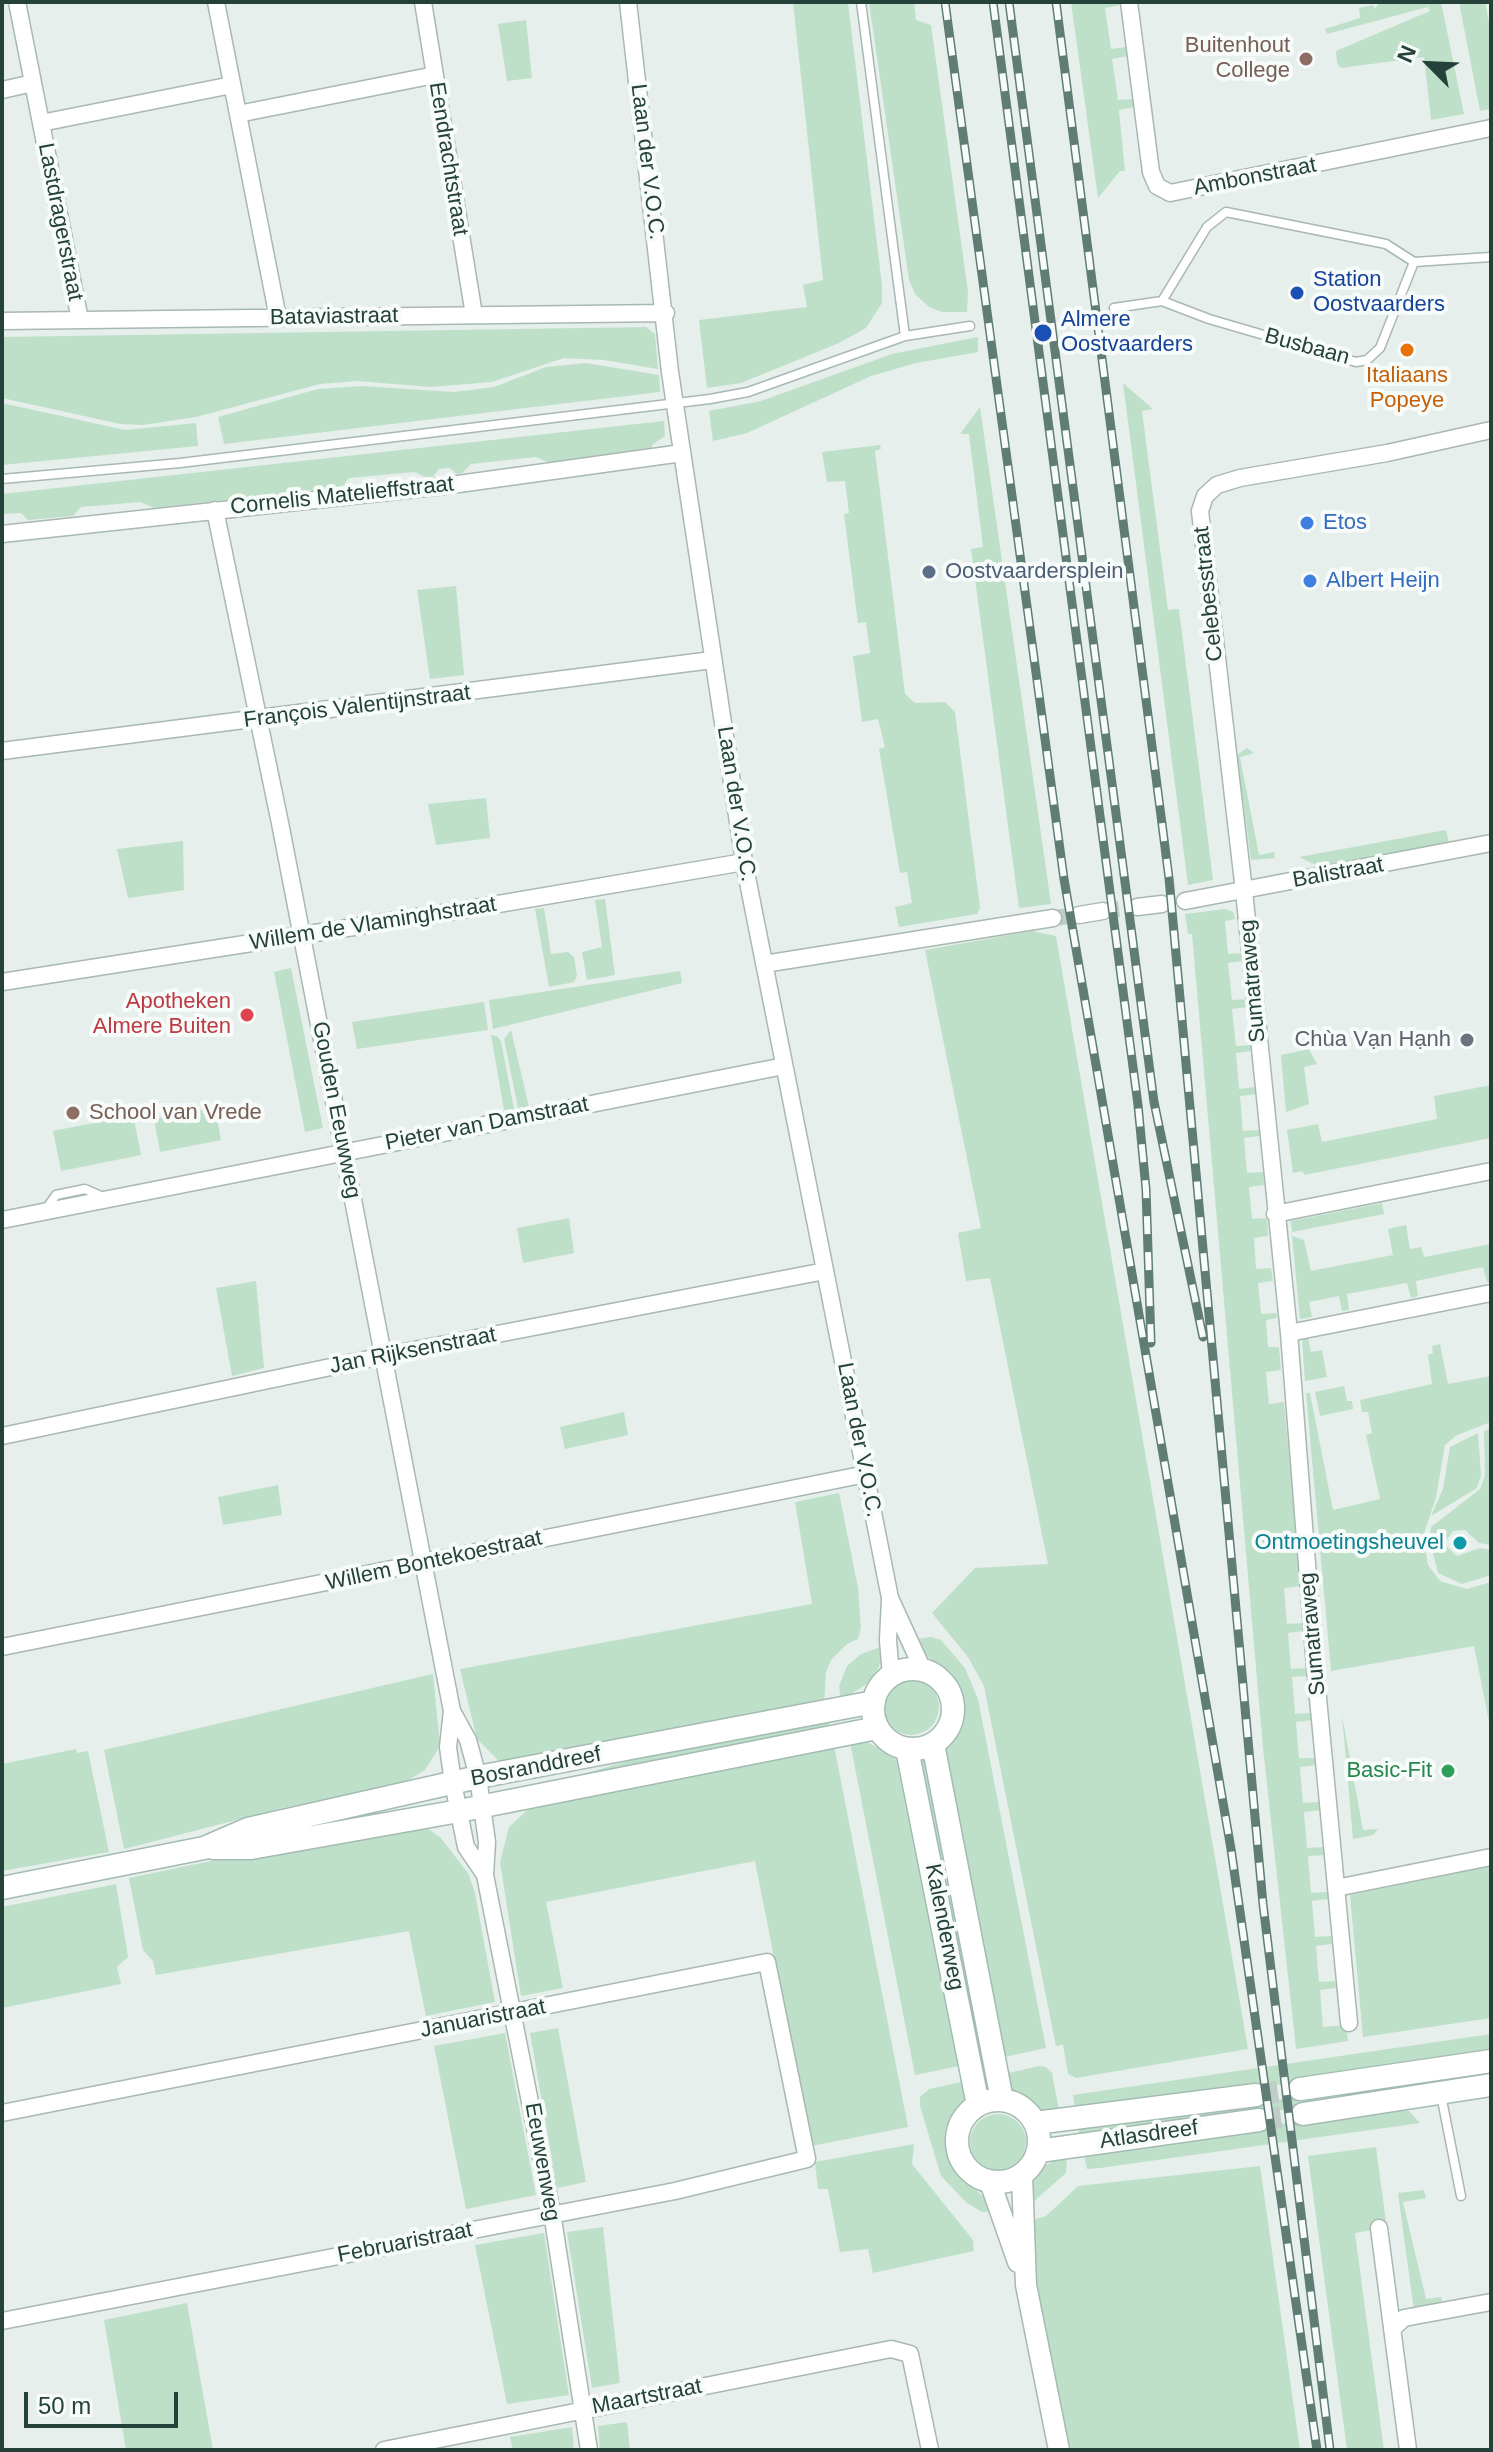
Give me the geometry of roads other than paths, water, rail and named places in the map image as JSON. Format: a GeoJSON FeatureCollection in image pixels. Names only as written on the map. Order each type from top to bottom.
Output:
{"type":"FeatureCollection","features":[{"type":"Feature","properties":{"kind":"main road"},"geometry":{"type":"LineString","coordinates":[[904,1670],[923,1670],[939,1678],[949,1692],[953,1710],[947,1730],[933,1744],[907,1749],[886,1739],[877,1728],[874,1702],[879,1689],[891,1676],[904,1670]]}},
{"type":"Feature","properties":{"kind":"main road","name":"Bosranddreef"},"geometry":{"type":"LineString","coordinates":[[2,1888],[204,1848],[248,1829],[478,1777],[874,1702]]}},
{"type":"Feature","properties":{"kind":"main road","name":"Bosranddreef"},"geometry":{"type":"LineString","coordinates":[[204,1848],[251,1848],[483,1807],[877,1728]]}},
{"type":"Feature","properties":{"kind":"main road","name":"Kalenderweg"},"geometry":{"type":"LineString","coordinates":[[933,1744],[1002,2100]]}},
{"type":"Feature","properties":{"kind":"main road","name":"Kalenderweg"},"geometry":{"type":"LineString","coordinates":[[907,1749],[978,2105]]}},
{"type":"Feature","properties":{"kind":"main road"},"geometry":{"type":"LineString","coordinates":[[1303,2114],[1438,2082],[1491,2061]]}},
{"type":"Feature","properties":{"kind":"main road"},"geometry":{"type":"LineString","coordinates":[[1300,2089],[1438,2082],[1491,2085]]}},
{"type":"Feature","properties":{"kind":"main road","name":"Atlasdreef"},"geometry":{"type":"LineString","coordinates":[[1035,2123],[1256,2095]]}},
{"type":"Feature","properties":{"kind":"main road"},"geometry":{"type":"LineString","coordinates":[[1002,2100],[1015,2103],[1035,2123],[1039,2151],[1022,2175],[1007,2182],[990,2182],[975,2175],[959,2154],[958,2131],[963,2120],[978,2105],[1002,2100]]}},
{"type":"Feature","properties":{"kind":"main road","name":"Atlasdreef"},"geometry":{"type":"LineString","coordinates":[[1039,2151],[1259,2120]]}},
{"type":"Feature","properties":{"kind":"street","name":"Lastdragerstraat"},"geometry":{"type":"LineString","coordinates":[[17,2],[80,320]]}},
{"type":"Feature","properties":{"kind":"street"},"geometry":{"type":"LineString","coordinates":[[216,2],[278,318]]}},
{"type":"Feature","properties":{"kind":"street","name":"Eendrachtstraat"},"geometry":{"type":"LineString","coordinates":[[423,2],[474,315]]}},
{"type":"Feature","properties":{"kind":"street","name":"Laan der V.O.C."},"geometry":{"type":"LineString","coordinates":[[628,2],[674,404],[744,862],[890,1598],[923,1670]]}},
{"type":"Feature","properties":{"kind":"street","name":"Ambonstraat"},"geometry":{"type":"LineString","coordinates":[[1129,2],[1151,172],[1160,189],[1176,193],[1491,128]]}},
{"type":"Feature","properties":{"kind":"street"},"geometry":{"type":"LineString","coordinates":[[238,114],[435,75]]}},
{"type":"Feature","properties":{"kind":"street"},"geometry":{"type":"LineString","coordinates":[[2,90],[33,83]]}},
{"type":"Feature","properties":{"kind":"street","name":"Lastdragerstraat"},"geometry":{"type":"LineString","coordinates":[[41,123],[232,85]]}},
{"type":"Feature","properties":{"kind":"street","name":"Bataviastraat"},"geometry":{"type":"LineString","coordinates":[[2,321],[666,313]]}},
{"type":"Feature","properties":{"kind":"street","name":"Celebesstraat"},"geometry":{"type":"LineString","coordinates":[[1244,891],[1200,511],[1205,496],[1217,485],[1240,478],[1387,453],[1491,430]]}},
{"type":"Feature","properties":{"kind":"street","name":"Cornelis Matelieffstraat"},"geometry":{"type":"LineString","coordinates":[[2,534],[444,486],[682,453]]}},
{"type":"Feature","properties":{"kind":"street","name":"Gouden Eeuwweg"},"geometry":{"type":"LineString","coordinates":[[215,510],[345,1152],[452,1711],[448,1747],[453,1783]]}},
{"type":"Feature","properties":{"kind":"street","name":"François Valentijnstraat"},"geometry":{"type":"LineString","coordinates":[[2,751],[712,660]]}},
{"type":"Feature","properties":{"kind":"street","name":"Balistraat"},"geometry":{"type":"LineString","coordinates":[[1185,901],[1491,843]]}},
{"type":"Feature","properties":{"kind":"street","name":"Willem de Vlaminghstraat"},"geometry":{"type":"LineString","coordinates":[[2,982],[744,862]]}},
{"type":"Feature","properties":{"kind":"street","name":"Sumatraweg"},"geometry":{"type":"LineString","coordinates":[[1244,891],[1289,1333],[1349,2023]]}},
{"type":"Feature","properties":{"kind":"street"},"geometry":{"type":"LineString","coordinates":[[1137,907],[1162,904]]}},
{"type":"Feature","properties":{"kind":"street"},"geometry":{"type":"LineString","coordinates":[[1079,915],[1103,911]]}},
{"type":"Feature","properties":{"kind":"street"},"geometry":{"type":"LineString","coordinates":[[764,964],[1053,918]]}},
{"type":"Feature","properties":{"kind":"street","name":"Pieter van Damstraat"},"geometry":{"type":"LineString","coordinates":[[2,1220],[784,1066]]}},
{"type":"Feature","properties":{"kind":"street"},"geometry":{"type":"LineString","coordinates":[[1275,1214],[1491,1171]]}},
{"type":"Feature","properties":{"kind":"street","name":"Jan Rijksenstraat"},"geometry":{"type":"LineString","coordinates":[[2,1436],[383,1356],[825,1271]]}},
{"type":"Feature","properties":{"kind":"street"},"geometry":{"type":"LineString","coordinates":[[1289,1333],[1491,1293]]}},
{"type":"Feature","properties":{"kind":"street","name":"Willem Bontekoestraat"},"geometry":{"type":"LineString","coordinates":[[2,1647],[866,1474]]}},
{"type":"Feature","properties":{"kind":"street","name":"Laan der V.O.C."},"geometry":{"type":"LineString","coordinates":[[890,1598],[888,1640],[891,1676]]}},
{"type":"Feature","properties":{"kind":"street","name":"Gouden Eeuwweg"},"geometry":{"type":"LineString","coordinates":[[452,1711],[468,1740],[483,1807]]}},
{"type":"Feature","properties":{"kind":"street","name":"Eeuwenweg"},"geometry":{"type":"LineString","coordinates":[[453,1783],[466,1847],[485,1875]]}},
{"type":"Feature","properties":{"kind":"street","name":"Eeuwenweg"},"geometry":{"type":"LineString","coordinates":[[483,1807],[487,1842],[485,1875],[515,2013],[552,2213],[589,2450]]}},
{"type":"Feature","properties":{"kind":"street"},"geometry":{"type":"LineString","coordinates":[[1336,1888],[1491,1857]]}},
{"type":"Feature","properties":{"kind":"street","name":"Januaristraat"},"geometry":{"type":"LineString","coordinates":[[2,2113],[767,1962],[807,2159]]}},
{"type":"Feature","properties":{"kind":"street","name":"Februaristraat"},"geometry":{"type":"LineString","coordinates":[[2,2321],[675,2191],[807,2159]]}},
{"type":"Feature","properties":{"kind":"street"},"geometry":{"type":"LineString","coordinates":[[1022,2175],[1026,2285]]}},
{"type":"Feature","properties":{"kind":"street"},"geometry":{"type":"LineString","coordinates":[[990,2182],[1026,2285],[1059,2450]]}},
{"type":"Feature","properties":{"kind":"street"},"geometry":{"type":"LineString","coordinates":[[1379,2228],[1408,2450]]}},
{"type":"Feature","properties":{"kind":"street"},"geometry":{"type":"LineString","coordinates":[[1392,2329],[1404,2318],[1491,2302]]}},
{"type":"Feature","properties":{"kind":"street","name":"Maartstraat"},"geometry":{"type":"LineString","coordinates":[[384,2450],[891,2349],[910,2354],[930,2450]]}},
{"type":"Feature","properties":{"kind":"lane"},"geometry":{"type":"LineString","coordinates":[[861,2],[905,336]]}},
{"type":"Feature","properties":{"kind":"lane"},"geometry":{"type":"LineString","coordinates":[[1162,301],[1207,227],[1226,212],[1371,240],[1394,247],[1414,262],[1491,257]]}},
{"type":"Feature","properties":{"kind":"lane","name":"Busbaan"},"geometry":{"type":"LineString","coordinates":[[1114,308],[1162,301],[1209,319],[1356,362],[1367,360],[1380,348],[1414,262]]}},
{"type":"Feature","properties":{"kind":"lane"},"geometry":{"type":"LineString","coordinates":[[2,479],[180,463],[674,404],[748,392],[905,336],[970,326]]}},
{"type":"Feature","properties":{"kind":"lane"},"geometry":{"type":"LineString","coordinates":[[1438,2082],[1461,2196]]}},
{"type":"Feature","properties":{"kind":"tunnel"},"geometry":{"type":"LineString","coordinates":[[1103,911],[1137,907]]}},
{"type":"Feature","properties":{"kind":"tunnel"},"geometry":{"type":"LineString","coordinates":[[1053,918],[1079,915]]}},
{"type":"Feature","properties":{"kind":"tunnel"},"geometry":{"type":"LineString","coordinates":[[1256,2095],[1300,2089]]}},
{"type":"Feature","properties":{"kind":"tunnel"},"geometry":{"type":"LineString","coordinates":[[1259,2120],[1303,2114]]}},
{"type":"Feature","properties":{"kind":"railway"},"geometry":{"type":"LineString","coordinates":[[945,2],[1064,879],[1231,1849],[1317,2450]]}},
{"type":"Feature","properties":{"kind":"railway"},"geometry":{"type":"LineString","coordinates":[[993,2],[1138,1105],[1146,1189],[1151,1343]]}},
{"type":"Feature","properties":{"kind":"railway"},"geometry":{"type":"LineString","coordinates":[[1009,2],[1154,1102],[1203,1337]]}},
{"type":"Feature","properties":{"kind":"railway"},"geometry":{"type":"LineString","coordinates":[[1056,2],[1169,878],[1263,1904],[1330,2450]]}},
{"type":"Feature","properties":{"kind":"place","name":"Buitenhout College"},"geometry":{"type":"Point","coordinates":[1306,59]}},
{"type":"Feature","properties":{"kind":"place","name":"Station Oostvaarders"},"geometry":{"type":"Point","coordinates":[1297,293]}},
{"type":"Feature","properties":{"kind":"place","name":"Almere Oostvaarders"},"geometry":{"type":"Point","coordinates":[1043,333]}},
{"type":"Feature","properties":{"kind":"place","name":"Italiaans Popeye"},"geometry":{"type":"Point","coordinates":[1407,350]}},
{"type":"Feature","properties":{"kind":"place","name":"Etos"},"geometry":{"type":"Point","coordinates":[1307,523]}},
{"type":"Feature","properties":{"kind":"place","name":"Oostvaardersplein"},"geometry":{"type":"Point","coordinates":[929,572]}},
{"type":"Feature","properties":{"kind":"place","name":"Albert Heijn"},"geometry":{"type":"Point","coordinates":[1310,581]}},
{"type":"Feature","properties":{"kind":"place","name":"Apotheken Almere Buiten"},"geometry":{"type":"Point","coordinates":[247,1015]}},
{"type":"Feature","properties":{"kind":"place","name":"Chùa Vạn Hạnh"},"geometry":{"type":"Point","coordinates":[1467,1040]}},
{"type":"Feature","properties":{"kind":"place","name":"School van Vrede"},"geometry":{"type":"Point","coordinates":[73,1113]}},
{"type":"Feature","properties":{"kind":"place","name":"Ontmoetingsheuvel"},"geometry":{"type":"Point","coordinates":[1460,1543]}},
{"type":"Feature","properties":{"kind":"place","name":"Basic-Fit"},"geometry":{"type":"Point","coordinates":[1448,1771]}}]}
